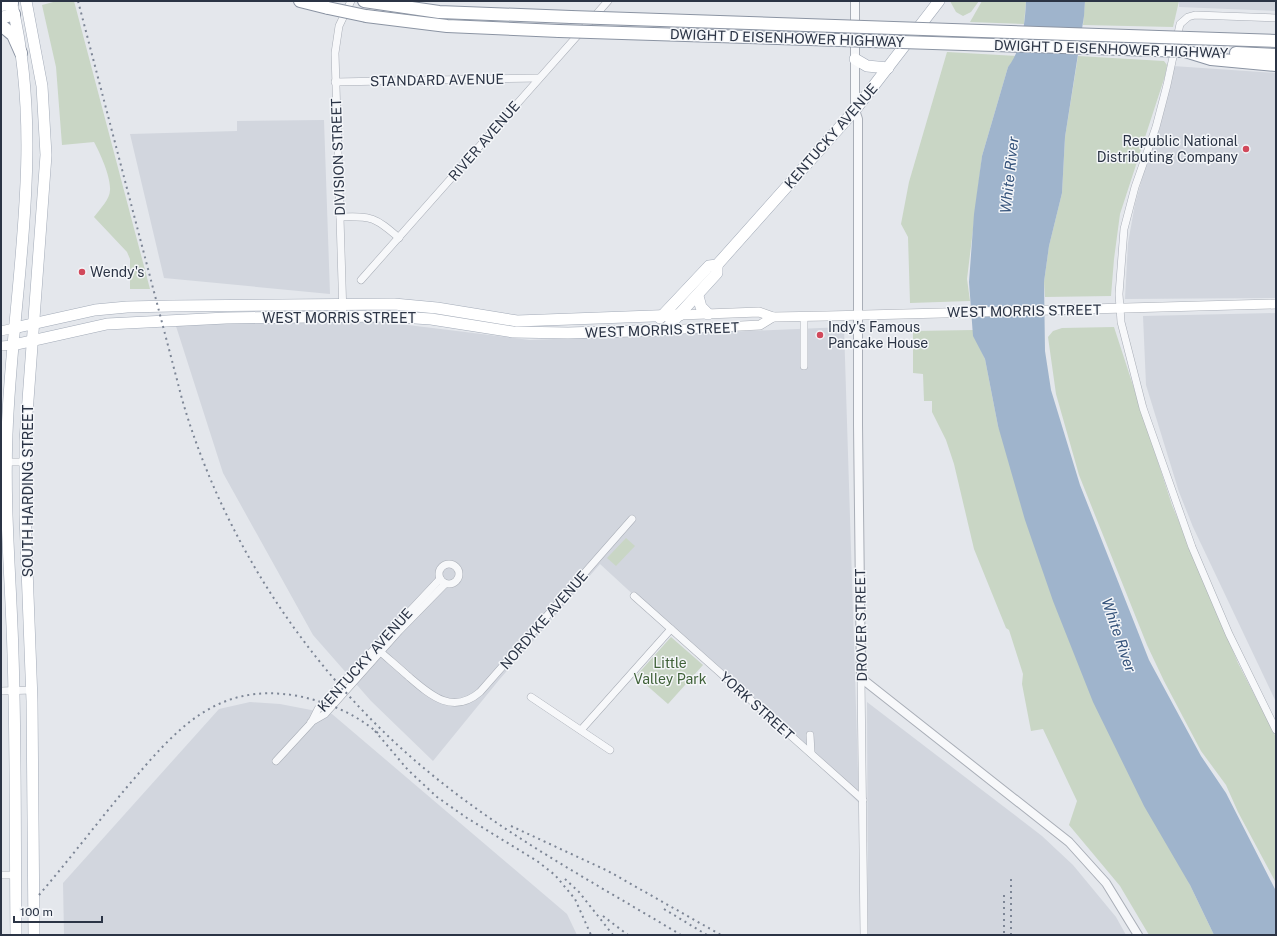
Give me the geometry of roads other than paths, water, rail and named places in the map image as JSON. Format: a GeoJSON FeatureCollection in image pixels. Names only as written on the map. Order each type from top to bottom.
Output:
{"type":"FeatureCollection","features":[{"type":"Feature","properties":{"kind":"highway","name":"DWIGHT D EISENHOWER HIGHWAY"},"geometry":{"type":"LineString","coordinates":[[300,1],[366,16],[441,25],[559,31],[1276,55]]}},
{"type":"Feature","properties":{"kind":"highway","name":"DWIGHT D EISENHOWER HIGHWAY"},"geometry":{"type":"LineString","coordinates":[[368,2],[439,12],[1121,34],[1276,41]]}},
{"type":"Feature","properties":{"kind":"highway"},"geometry":{"type":"LineString","coordinates":[[1,18],[9,6]]}},
{"type":"Feature","properties":{"kind":"highway"},"geometry":{"type":"LineString","coordinates":[[1,25],[13,35],[21,53]]}},
{"type":"Feature","properties":{"kind":"highway"},"geometry":{"type":"LineString","coordinates":[[1121,34],[1276,33]]}},
{"type":"Feature","properties":{"kind":"highway"},"geometry":{"type":"LineString","coordinates":[[1185,52],[1211,59],[1276,65]]}},
{"type":"Feature","properties":{"kind":"main road"},"geometry":{"type":"LineString","coordinates":[[9,6],[25,1]]}},
{"type":"Feature","properties":{"kind":"main road","name":"SOUTH HARDING STREET"},"geometry":{"type":"LineString","coordinates":[[25,1],[41,79],[46,137],[44,195],[26,418],[25,462],[32,690],[34,935]]}},
{"type":"Feature","properties":{"kind":"main road","name":"KENTUCKY AVENUE"},"geometry":{"type":"LineString","coordinates":[[646,331],[709,266],[717,265],[855,110],[939,1]]}},
{"type":"Feature","properties":{"kind":"main road","name":"SOUTH HARDING STREET"},"geometry":{"type":"LineString","coordinates":[[9,6],[21,53],[28,154],[4,462],[4,513],[14,691],[16,935]]}},
{"type":"Feature","properties":{"kind":"main road"},"geometry":{"type":"LineString","coordinates":[[855,59],[867,66],[888,68]]}},
{"type":"Feature","properties":{"kind":"main road","name":"KENTUCKY AVENUE"},"geometry":{"type":"LineString","coordinates":[[665,330],[698,296],[717,273],[717,265]]}},
{"type":"Feature","properties":{"kind":"main road"},"geometry":{"type":"LineString","coordinates":[[698,296],[701,306],[708,314]]}},
{"type":"Feature","properties":{"kind":"main road","name":"WEST MORRIS STREET"},"geometry":{"type":"LineString","coordinates":[[1,331],[95,310],[127,307],[343,305],[409,306],[467,313],[506,320],[542,320],[759,312],[773,317],[1276,304]]}},
{"type":"Feature","properties":{"kind":"main road"},"geometry":{"type":"LineString","coordinates":[[413,317],[428,313],[459,318],[467,313]]}},
{"type":"Feature","properties":{"kind":"main road","name":"WEST MORRIS STREET"},"geometry":{"type":"LineString","coordinates":[[1,346],[12,345],[86,327],[128,322],[343,316],[413,317],[477,327],[531,333],[646,331],[760,325],[773,317]]}},
{"type":"Feature","properties":{"kind":"main road"},"geometry":{"type":"LineString","coordinates":[[477,327],[488,322],[525,325],[537,323],[542,320]]}},
{"type":"Feature","properties":{"kind":"street","name":"DIVISION STREET"},"geometry":{"type":"LineString","coordinates":[[343,316],[335,53],[337,34],[342,18],[351,1]]}},
{"type":"Feature","properties":{"kind":"street","name":"RIVER AVENUE"},"geometry":{"type":"LineString","coordinates":[[361,280],[608,1]]}},
{"type":"Feature","properties":{"kind":"street","name":"DROVER STREET"},"geometry":{"type":"LineString","coordinates":[[855,1],[855,110],[858,125],[858,315],[864,935]]}},
{"type":"Feature","properties":{"kind":"street"},"geometry":{"type":"LineString","coordinates":[[1276,18],[1195,15],[1185,19],[1177,28],[1167,85],[1127,216],[1115,309],[1143,408],[1192,547],[1229,634],[1276,730]]}},
{"type":"Feature","properties":{"kind":"street","name":"STANDARD AVENUE"},"geometry":{"type":"LineString","coordinates":[[335,82],[539,78]]}},
{"type":"Feature","properties":{"kind":"street"},"geometry":{"type":"LineString","coordinates":[[340,217],[371,217],[381,222],[399,238]]}},
{"type":"Feature","properties":{"kind":"street"},"geometry":{"type":"LineString","coordinates":[[804,316],[804,366]]}},
{"type":"Feature","properties":{"kind":"street"},"geometry":{"type":"LineString","coordinates":[[4,462],[25,462]]}},
{"type":"Feature","properties":{"kind":"street","name":"NORDYKE AVENUE"},"geometry":{"type":"LineString","coordinates":[[378,649],[429,694],[445,701],[463,701],[480,692],[632,519]]}},
{"type":"Feature","properties":{"kind":"street","name":"KENTUCKY AVENUE"},"geometry":{"type":"LineString","coordinates":[[276,761],[311,722],[318,710],[442,581]]}},
{"type":"Feature","properties":{"kind":"street","name":"YORK STREET"},"geometry":{"type":"LineString","coordinates":[[634,596],[863,800]]}},
{"type":"Feature","properties":{"kind":"street"},"geometry":{"type":"LineString","coordinates":[[581,730],[671,629]]}},
{"type":"Feature","properties":{"kind":"street"},"geometry":{"type":"LineString","coordinates":[[861,678],[1069,842],[1104,880],[1138,935]]}},
{"type":"Feature","properties":{"kind":"street"},"geometry":{"type":"LineString","coordinates":[[1,691],[32,690]]}},
{"type":"Feature","properties":{"kind":"street"},"geometry":{"type":"LineString","coordinates":[[531,697],[610,750]]}},
{"type":"Feature","properties":{"kind":"street"},"geometry":{"type":"LineString","coordinates":[[810,735],[811,753]]}},
{"type":"Feature","properties":{"kind":"street"},"geometry":{"type":"LineString","coordinates":[[1,875],[15,875]]}},
{"type":"Feature","properties":{"kind":"water","name":"White River"},"geometry":{"type":"Polygon","coordinates":[[[1026,1],[1085,1],[1065,137],[1062,193],[1049,246],[1044,282],[1045,351],[1051,390],[1080,485],[1149,660],[1201,756],[1226,793],[1276,891],[1276,935],[1214,935],[1190,885],[1144,806],[1093,702],[1053,601],[1025,520],[998,426],[985,359],[973,336],[969,282],[974,214],[982,156],[1008,67],[1020,44],[1024,27],[1026,1]]]}},
{"type":"Feature","properties":{"kind":"railway"},"geometry":{"type":"LineString","coordinates":[[78,1],[182,399],[200,454],[223,508],[251,560],[282,610],[317,658],[355,703],[397,744],[441,782],[498,824],[589,881],[681,935]]}},
{"type":"Feature","properties":{"kind":"railway"},"geometry":{"type":"LineString","coordinates":[[39,895],[127,787],[162,747],[199,715],[220,703],[243,696],[269,693],[298,696],[331,705],[361,720],[379,734]]}},
{"type":"Feature","properties":{"kind":"railway"},"geometry":{"type":"LineString","coordinates":[[375,731],[408,770],[437,797],[467,818],[537,861],[555,875],[575,899],[591,935]]}},
{"type":"Feature","properties":{"kind":"railway"},"geometry":{"type":"LineString","coordinates":[[511,826],[608,871],[721,935]]}},
{"type":"Feature","properties":{"kind":"railway"},"geometry":{"type":"LineString","coordinates":[[565,879],[579,892],[613,935]]}},
{"type":"Feature","properties":{"kind":"railway"},"geometry":{"type":"LineString","coordinates":[[1011,879],[1011,935]]}},
{"type":"Feature","properties":{"kind":"railway"},"geometry":{"type":"LineString","coordinates":[[1004,895],[1004,935]]}},
{"type":"Feature","properties":{"kind":"railway"},"geometry":{"type":"LineString","coordinates":[[664,909],[707,935]]}},
{"type":"Feature","properties":{"kind":"railway"},"geometry":{"type":"LineString","coordinates":[[603,916],[628,935]]}},
{"type":"Feature","properties":{"kind":"place","name":"Republic National Distributing Company"},"geometry":{"type":"Point","coordinates":[1246,149]}},
{"type":"Feature","properties":{"kind":"place","name":"Wendy's"},"geometry":{"type":"Point","coordinates":[82,272]}},
{"type":"Feature","properties":{"kind":"place","name":"Indy's Famous Pancake House"},"geometry":{"type":"Point","coordinates":[820,335]}},
{"type":"Feature","properties":{"kind":"park label","name":"Little Valley Park"},"geometry":{"type":"Point","coordinates":[670,672]}}]}
